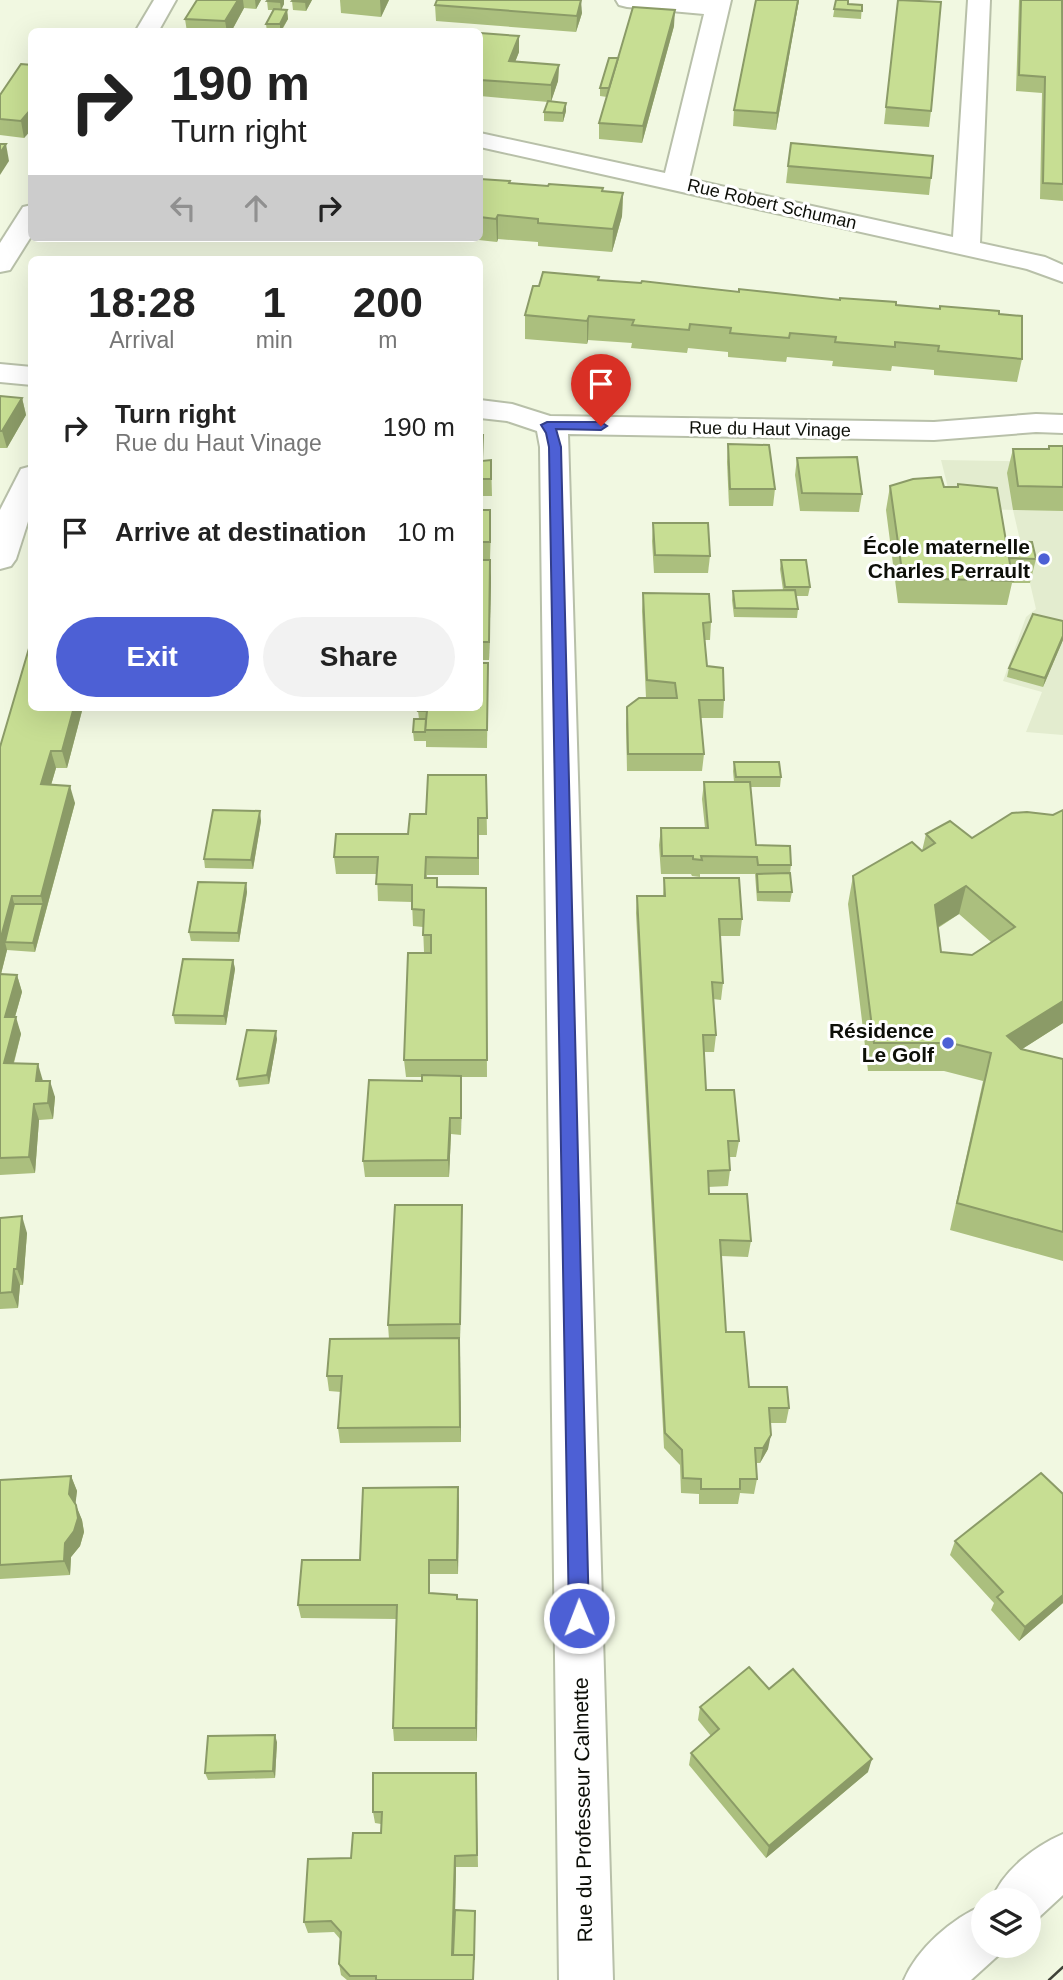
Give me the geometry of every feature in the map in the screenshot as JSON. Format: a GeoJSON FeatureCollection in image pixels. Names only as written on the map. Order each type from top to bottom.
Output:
{"type":"FeatureCollection","features":[{"type":"Feature","properties":{"kind":"street"},"geometry":{"type":"LineString","coordinates":[[148,28],[165,0]]}},
{"type":"Feature","properties":{"kind":"street"},"geometry":{"type":"LineString","coordinates":[[627,0],[719,4],[675,183]]}},
{"type":"Feature","properties":{"kind":"street"},"geometry":{"type":"LineString","coordinates":[[966,247],[979,0]]}},
{"type":"Feature","properties":{"kind":"street","name":"Rue Robert Schuman"},"geometry":{"type":"LineString","coordinates":[[483,141],[966,247],[1035,263],[1063,274]]}},
{"type":"Feature","properties":{"kind":"street"},"geometry":{"type":"LineString","coordinates":[[0,264],[28,219]]}},
{"type":"Feature","properties":{"kind":"street"},"geometry":{"type":"LineString","coordinates":[[0,373],[28,376]]}},
{"type":"Feature","properties":{"kind":"street","name":"Rue du Haut Vinage"},"geometry":{"type":"LineString","coordinates":[[483,410],[512,413],[547,425],[934,431],[1036,423],[1063,424]]}},
{"type":"Feature","properties":{"kind":"street","name":"Rue du Professeur Calmette"},"geometry":{"type":"LineString","coordinates":[[547,425],[555,447],[586,1980]]}},
{"type":"Feature","properties":{"kind":"street"},"geometry":{"type":"LineString","coordinates":[[0,559],[15,512],[28,484]]}},
{"type":"Feature","properties":{"kind":"street"},"geometry":{"type":"LineString","coordinates":[[1032,1888],[1063,1860]]}},
{"type":"Feature","properties":{"kind":"street"},"geometry":{"type":"LineString","coordinates":[[931,1980],[971,1944]]}},
{"type":"Feature","properties":{"kind":"shaded area","name":"École maternelle Charles Perrault"},"geometry":{"type":"Polygon","coordinates":[[[941,460],[1063,462],[1063,735],[1026,732],[1042,692],[1003,681],[1026,617],[1036,609],[1013,510],[953,508],[941,460]]]}},
{"type":"Feature","properties":{"kind":"building"},"geometry":{"type":"Polygon","coordinates":[[[197,0],[238,0],[225,21],[185,19],[197,0]]]}},
{"type":"Feature","properties":{"kind":"building"},"geometry":{"type":"Polygon","coordinates":[[[437,0],[581,0],[577,16],[435,5],[437,0]]]}},
{"type":"Feature","properties":{"kind":"building"},"geometry":{"type":"Polygon","coordinates":[[[756,0],[798,0],[777,113],[734,110],[756,0]]]}},
{"type":"Feature","properties":{"kind":"building"},"geometry":{"type":"Polygon","coordinates":[[[836,0],[848,0],[848,4],[862,5],[862,11],[834,9],[836,0]]]}},
{"type":"Feature","properties":{"kind":"building"},"geometry":{"type":"Polygon","coordinates":[[[898,0],[941,2],[931,111],[886,107],[898,0]]]}},
{"type":"Feature","properties":{"kind":"building"},"geometry":{"type":"Polygon","coordinates":[[[1021,0],[1062,0],[1063,184],[1043,183],[1045,77],[1019,75],[1021,0]]]}},
{"type":"Feature","properties":{"kind":"building"},"geometry":{"type":"Polygon","coordinates":[[[633,7],[675,10],[643,126],[599,123],[633,7]]]}},
{"type":"Feature","properties":{"kind":"building"},"geometry":{"type":"Polygon","coordinates":[[[274,9],[287,10],[280,24],[266,24],[274,9]]]}},
{"type":"Feature","properties":{"kind":"building"},"geometry":{"type":"Polygon","coordinates":[[[483,33],[519,36],[509,61],[559,65],[551,85],[483,80],[483,33]]]}},
{"type":"Feature","properties":{"kind":"building"},"geometry":{"type":"Polygon","coordinates":[[[609,58],[618,58],[609,88],[600,88],[609,58]]]}},
{"type":"Feature","properties":{"kind":"building"},"geometry":{"type":"Polygon","coordinates":[[[21,64],[28,65],[28,113],[21,121],[0,119],[0,95],[21,64]]]}},
{"type":"Feature","properties":{"kind":"building"},"geometry":{"type":"Polygon","coordinates":[[[548,101],[566,103],[563,113],[544,112],[548,101]]]}},
{"type":"Feature","properties":{"kind":"building"},"geometry":{"type":"Polygon","coordinates":[[[791,143],[933,156],[931,178],[788,166],[791,143]]]}},
{"type":"Feature","properties":{"kind":"building"},"geometry":{"type":"Polygon","coordinates":[[[483,179],[603,188],[602,191],[623,193],[613,229],[538,223],[538,219],[498,215],[496,219],[483,217],[483,179]]]}},
{"type":"Feature","properties":{"kind":"building"},"geometry":{"type":"Polygon","coordinates":[[[543,272],[599,277],[598,280],[642,281],[739,292],[739,289],[840,300],[896,302],[896,305],[940,309],[940,306],[999,311],[999,314],[1022,316],[1022,359],[938,351],[939,346],[895,342],[895,347],[835,342],[836,337],[790,333],[789,338],[730,333],[731,328],[690,324],[689,330],[632,325],[634,320],[589,316],[587,321],[525,315],[533,286],[539,286],[543,272]]]}},
{"type":"Feature","properties":{"kind":"building"},"geometry":{"type":"Polygon","coordinates":[[[0,396],[22,398],[2,431],[0,431],[0,396]]]}},
{"type":"Feature","properties":{"kind":"building"},"geometry":{"type":"Polygon","coordinates":[[[728,444],[769,445],[775,489],[730,489],[728,444]]]}},
{"type":"Feature","properties":{"kind":"building"},"geometry":{"type":"Polygon","coordinates":[[[1049,446],[1063,446],[1063,487],[1018,486],[1013,449],[1049,449],[1049,446]]]}},
{"type":"Feature","properties":{"kind":"building"},"geometry":{"type":"Polygon","coordinates":[[[857,457],[862,494],[802,493],[797,458],[857,457]]]}},
{"type":"Feature","properties":{"kind":"building"},"geometry":{"type":"Polygon","coordinates":[[[491,460],[491,479],[483,479],[483,461],[491,460]]]}},
{"type":"Feature","properties":{"kind":"building"},"geometry":{"type":"Polygon","coordinates":[[[941,477],[944,487],[958,487],[958,484],[997,488],[1006,541],[1032,542],[1036,559],[1009,558],[1013,581],[903,578],[890,486],[913,479],[941,477]]]}},
{"type":"Feature","properties":{"kind":"building"},"geometry":{"type":"Polygon","coordinates":[[[483,510],[490,510],[490,542],[483,542],[483,510]]]}},
{"type":"Feature","properties":{"kind":"building"},"geometry":{"type":"Polygon","coordinates":[[[653,523],[708,523],[710,556],[655,555],[653,523]]]}},
{"type":"Feature","properties":{"kind":"building"},"geometry":{"type":"Polygon","coordinates":[[[483,560],[490,560],[489,642],[483,642],[483,560]]]}},
{"type":"Feature","properties":{"kind":"building"},"geometry":{"type":"Polygon","coordinates":[[[781,560],[806,560],[810,587],[785,587],[781,560]]]}},
{"type":"Feature","properties":{"kind":"building"},"geometry":{"type":"Polygon","coordinates":[[[795,590],[798,609],[735,608],[733,591],[795,590]]]}},
{"type":"Feature","properties":{"kind":"building"},"geometry":{"type":"Polygon","coordinates":[[[643,593],[709,594],[711,622],[703,623],[707,666],[723,668],[724,700],[699,700],[704,754],[628,754],[627,707],[639,698],[677,698],[675,683],[647,680],[643,593]]]}},
{"type":"Feature","properties":{"kind":"building"},"geometry":{"type":"Polygon","coordinates":[[[1033,614],[1063,621],[1063,636],[1045,678],[1009,668],[1033,614]]]}},
{"type":"Feature","properties":{"kind":"building"},"geometry":{"type":"Polygon","coordinates":[[[28,652],[28,711],[73,711],[62,751],[51,751],[41,784],[70,786],[41,896],[12,896],[0,941],[0,747],[28,652]]]}},
{"type":"Feature","properties":{"kind":"building"},"geometry":{"type":"Polygon","coordinates":[[[483,663],[488,663],[487,730],[425,730],[427,711],[483,711],[483,663]]]}},
{"type":"Feature","properties":{"kind":"building"},"geometry":{"type":"Polygon","coordinates":[[[414,719],[426,719],[425,732],[413,732],[414,719]]]}},
{"type":"Feature","properties":{"kind":"building"},"geometry":{"type":"Polygon","coordinates":[[[734,762],[779,762],[781,777],[736,777],[734,762]]]}},
{"type":"Feature","properties":{"kind":"building"},"geometry":{"type":"Polygon","coordinates":[[[428,775],[486,775],[487,818],[478,818],[478,858],[426,857],[425,878],[437,878],[437,887],[486,888],[487,1060],[404,1060],[408,953],[431,953],[431,935],[423,935],[424,910],[412,909],[412,885],[376,884],[378,857],[334,857],[336,834],[408,834],[410,814],[426,814],[428,775]]]}},
{"type":"Feature","properties":{"kind":"building"},"geometry":{"type":"Polygon","coordinates":[[[704,782],[750,782],[756,845],[790,846],[791,865],[758,865],[757,857],[701,856],[702,860],[693,859],[693,856],[662,856],[661,828],[708,828],[704,782]]]}},
{"type":"Feature","properties":{"kind":"building"},"geometry":{"type":"Polygon","coordinates":[[[213,810],[260,811],[251,860],[204,859],[213,810]]]}},
{"type":"Feature","properties":{"kind":"building","name":"Résidence Le Golf"},"geometry":{"type":"Polygon","coordinates":[[[1063,810],[1063,1001],[1007,1036],[1021,1049],[1063,1059],[1063,1232],[957,1203],[991,1053],[951,1043],[874,1043],[853,876],[912,842],[922,851],[935,843],[926,834],[950,821],[972,838],[1012,813],[1053,815],[1063,810]],[[966,886],[935,905],[941,952],[972,955],[1015,927],[966,886]]]}},
{"type":"Feature","properties":{"kind":"building"},"geometry":{"type":"Polygon","coordinates":[[[790,873],[792,892],[758,892],[757,874],[790,873]]]}},
{"type":"Feature","properties":{"kind":"building"},"geometry":{"type":"Polygon","coordinates":[[[664,878],[739,878],[742,919],[719,919],[723,983],[712,982],[716,1035],[703,1035],[706,1090],[734,1090],[739,1141],[728,1141],[730,1170],[708,1171],[709,1194],[747,1194],[751,1241],[720,1240],[726,1332],[744,1332],[749,1387],[787,1387],[789,1408],[769,1408],[771,1435],[763,1448],[755,1448],[757,1479],[740,1479],[740,1489],[701,1489],[701,1479],[683,1478],[682,1450],[665,1433],[637,896],[665,896],[664,878]]]}},
{"type":"Feature","properties":{"kind":"building"},"geometry":{"type":"Polygon","coordinates":[[[198,882],[246,883],[238,933],[189,932],[198,882]]]}},
{"type":"Feature","properties":{"kind":"building"},"geometry":{"type":"Polygon","coordinates":[[[14,904],[43,904],[33,943],[5,942],[14,904]]]}},
{"type":"Feature","properties":{"kind":"building"},"geometry":{"type":"Polygon","coordinates":[[[183,959],[233,960],[224,1016],[173,1015],[183,959]]]}},
{"type":"Feature","properties":{"kind":"building"},"geometry":{"type":"Polygon","coordinates":[[[0,974],[17,975],[5,1017],[16,1017],[4,1063],[38,1064],[36,1081],[50,1081],[48,1103],[34,1104],[29,1157],[0,1158],[0,974]]]}},
{"type":"Feature","properties":{"kind":"building"},"geometry":{"type":"Polygon","coordinates":[[[247,1030],[276,1031],[267,1075],[237,1079],[247,1030]]]}},
{"type":"Feature","properties":{"kind":"building"},"geometry":{"type":"Polygon","coordinates":[[[422,1075],[461,1076],[461,1118],[450,1118],[448,1160],[363,1161],[369,1080],[422,1081],[422,1075]]]}},
{"type":"Feature","properties":{"kind":"building"},"geometry":{"type":"Polygon","coordinates":[[[395,1205],[462,1205],[460,1324],[388,1325],[395,1205]]]}},
{"type":"Feature","properties":{"kind":"building"},"geometry":{"type":"Polygon","coordinates":[[[22,1216],[12,1292],[0,1293],[0,1218],[22,1216]]]}},
{"type":"Feature","properties":{"kind":"building"},"geometry":{"type":"Polygon","coordinates":[[[459,1338],[460,1427],[338,1428],[342,1376],[327,1376],[330,1339],[459,1338]]]}},
{"type":"Feature","properties":{"kind":"building"},"geometry":{"type":"Polygon","coordinates":[[[1041,1473],[1063,1494],[1063,1595],[1025,1627],[997,1597],[1003,1592],[955,1541],[1041,1473]]]}},
{"type":"Feature","properties":{"kind":"building"},"geometry":{"type":"Polygon","coordinates":[[[71,1476],[69,1494],[76,1505],[78,1518],[74,1531],[65,1543],[64,1561],[0,1565],[0,1480],[71,1476]]]}},
{"type":"Feature","properties":{"kind":"building"},"geometry":{"type":"Polygon","coordinates":[[[458,1487],[457,1560],[429,1560],[429,1593],[477,1600],[476,1728],[393,1728],[397,1605],[298,1605],[302,1560],[360,1560],[363,1488],[458,1487]]]}},
{"type":"Feature","properties":{"kind":"building"},"geometry":{"type":"Polygon","coordinates":[[[749,1667],[769,1689],[793,1669],[872,1759],[769,1846],[691,1753],[719,1729],[700,1707],[749,1667]]]}},
{"type":"Feature","properties":{"kind":"building"},"geometry":{"type":"Polygon","coordinates":[[[275,1735],[273,1771],[205,1773],[208,1736],[275,1735]]]}},
{"type":"Feature","properties":{"kind":"building"},"geometry":{"type":"Polygon","coordinates":[[[373,1773],[476,1773],[477,1855],[455,1856],[452,1955],[474,1955],[473,1980],[376,1980],[376,1976],[350,1976],[339,1964],[341,1932],[331,1921],[304,1922],[308,1859],[351,1858],[353,1833],[381,1833],[382,1812],[373,1812],[373,1773]]]}},
{"type":"Feature","properties":{"kind":"building"},"geometry":{"type":"Polygon","coordinates":[[[455,1910],[475,1911],[474,1960],[474,1955],[453,1955],[455,1910]]]}},
{"type":"Feature","properties":{"kind":"tram line"},"geometry":{"type":"LineString","coordinates":[[1049,1980],[1063,1967]]}},
{"type":"Feature","properties":{"kind":"place","name":"École maternelle Charles Perrault"},"geometry":{"type":"Point","coordinates":[1044,559]}},
{"type":"Feature","properties":{"kind":"place","name":"Résidence Le Golf"},"geometry":{"type":"Point","coordinates":[948,1043]}},
{"type":"Feature","properties":{"kind":"route"},"geometry":{"type":"LineString","coordinates":[[579,1618],[555,447],[547,425],[601,426]]}}]}
